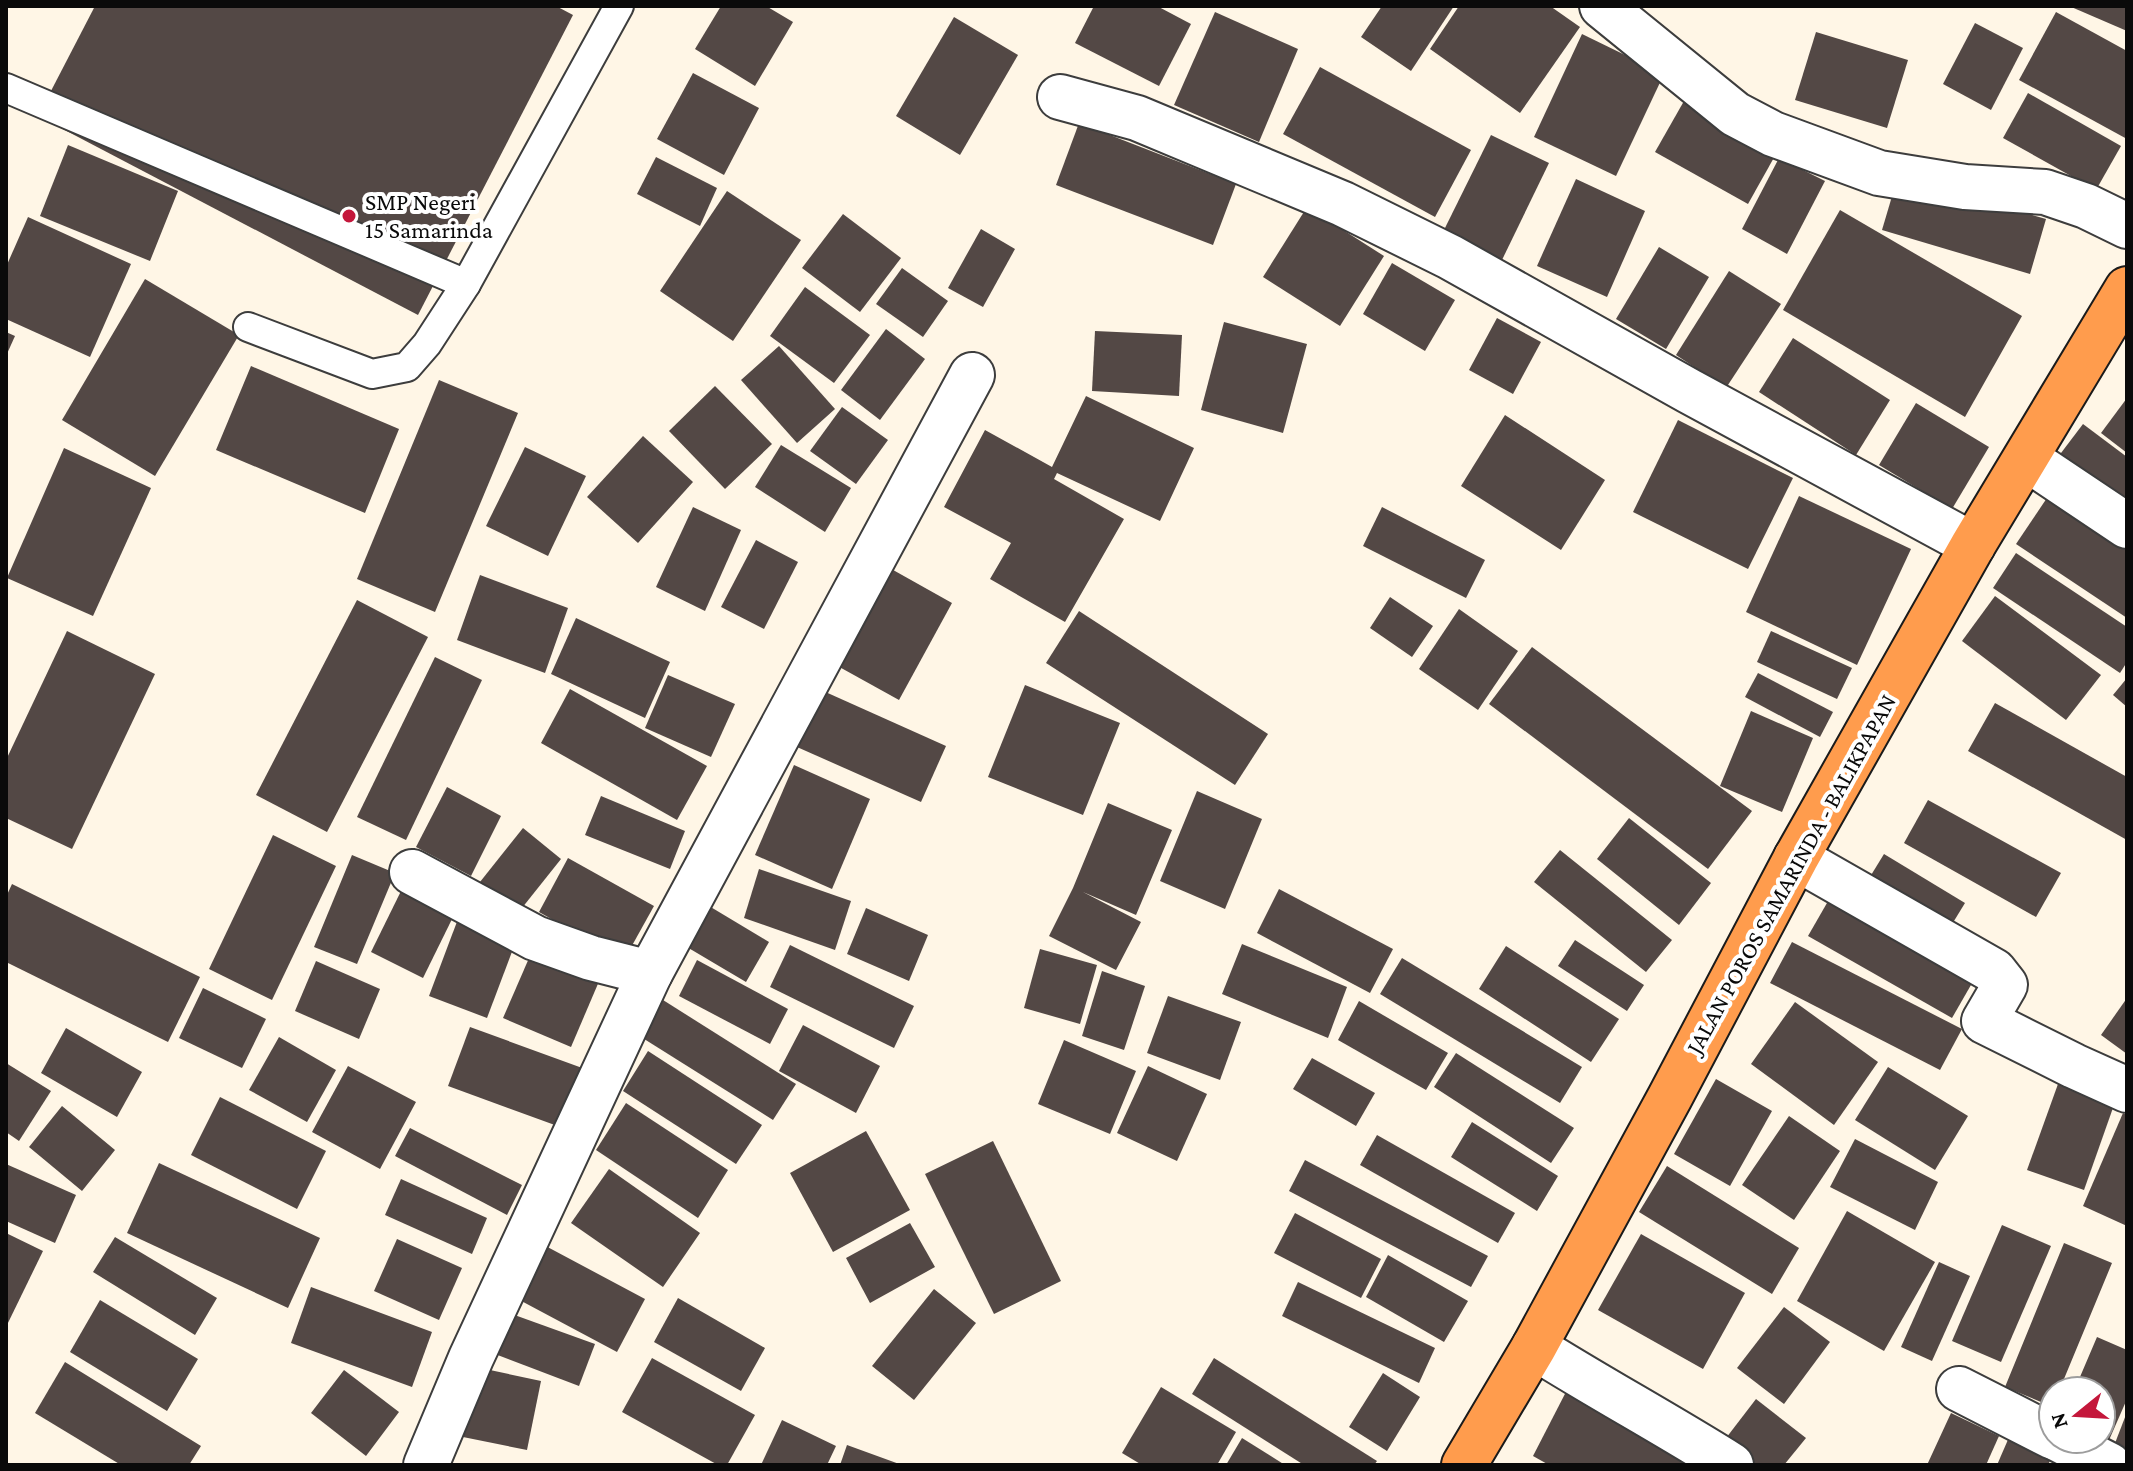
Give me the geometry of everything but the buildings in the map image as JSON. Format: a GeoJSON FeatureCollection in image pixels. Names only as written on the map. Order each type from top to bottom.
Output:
{"type":"FeatureCollection","features":[{"type":"Feature","properties":{"kind":"highway","name":"JALAN POROS SAMARINDA - BALIKPAPAN"},"geometry":{"type":"LineString","coordinates":[[1464,1465],[1534,1347],[1796,858],[1973,545],[2121,315]]}},
{"type":"Feature","properties":{"kind":"street"},"geometry":{"type":"LineString","coordinates":[[1602,6],[1735,114],[1773,134],[1879,173],[1965,187],[2045,192],[2086,206],[2127,226]]}},
{"type":"Feature","properties":{"kind":"street"},"geometry":{"type":"LineString","coordinates":[[1060,97],[1137,118],[1343,204],[1450,257],[1973,545]]}},
{"type":"Feature","properties":{"kind":"street"},"geometry":{"type":"LineString","coordinates":[[426,1465],[471,1358],[650,973],[972,375]]}},
{"type":"Feature","properties":{"kind":"street"},"geometry":{"type":"LineString","coordinates":[[2027,459],[2127,526]]}},
{"type":"Feature","properties":{"kind":"street"},"geometry":{"type":"LineString","coordinates":[[1796,858],[1994,971],[2005,985],[1984,1021],[2127,1090]]}},
{"type":"Feature","properties":{"kind":"street"},"geometry":{"type":"LineString","coordinates":[[412,872],[535,938],[591,958],[650,973]]}},
{"type":"Feature","properties":{"kind":"street"},"geometry":{"type":"LineString","coordinates":[[1534,1347],[1731,1465]]}},
{"type":"Feature","properties":{"kind":"street"},"geometry":{"type":"LineString","coordinates":[[1959,1389],[2037,1429]]}},
{"type":"Feature","properties":{"kind":"street"},"geometry":{"type":"LineString","coordinates":[[2089,1455],[2109,1465]]}},
{"type":"Feature","properties":{"kind":"lane"},"geometry":{"type":"LineString","coordinates":[[248,327],[372,374],[407,367],[427,344],[466,284],[619,6]]}},
{"type":"Feature","properties":{"kind":"lane"},"geometry":{"type":"LineString","coordinates":[[6,88],[466,284]]}},
{"type":"Feature","properties":{"kind":"place","name":"SMP Negeri 15 Samarinda"},"geometry":{"type":"Point","coordinates":[349,216]}}]}
